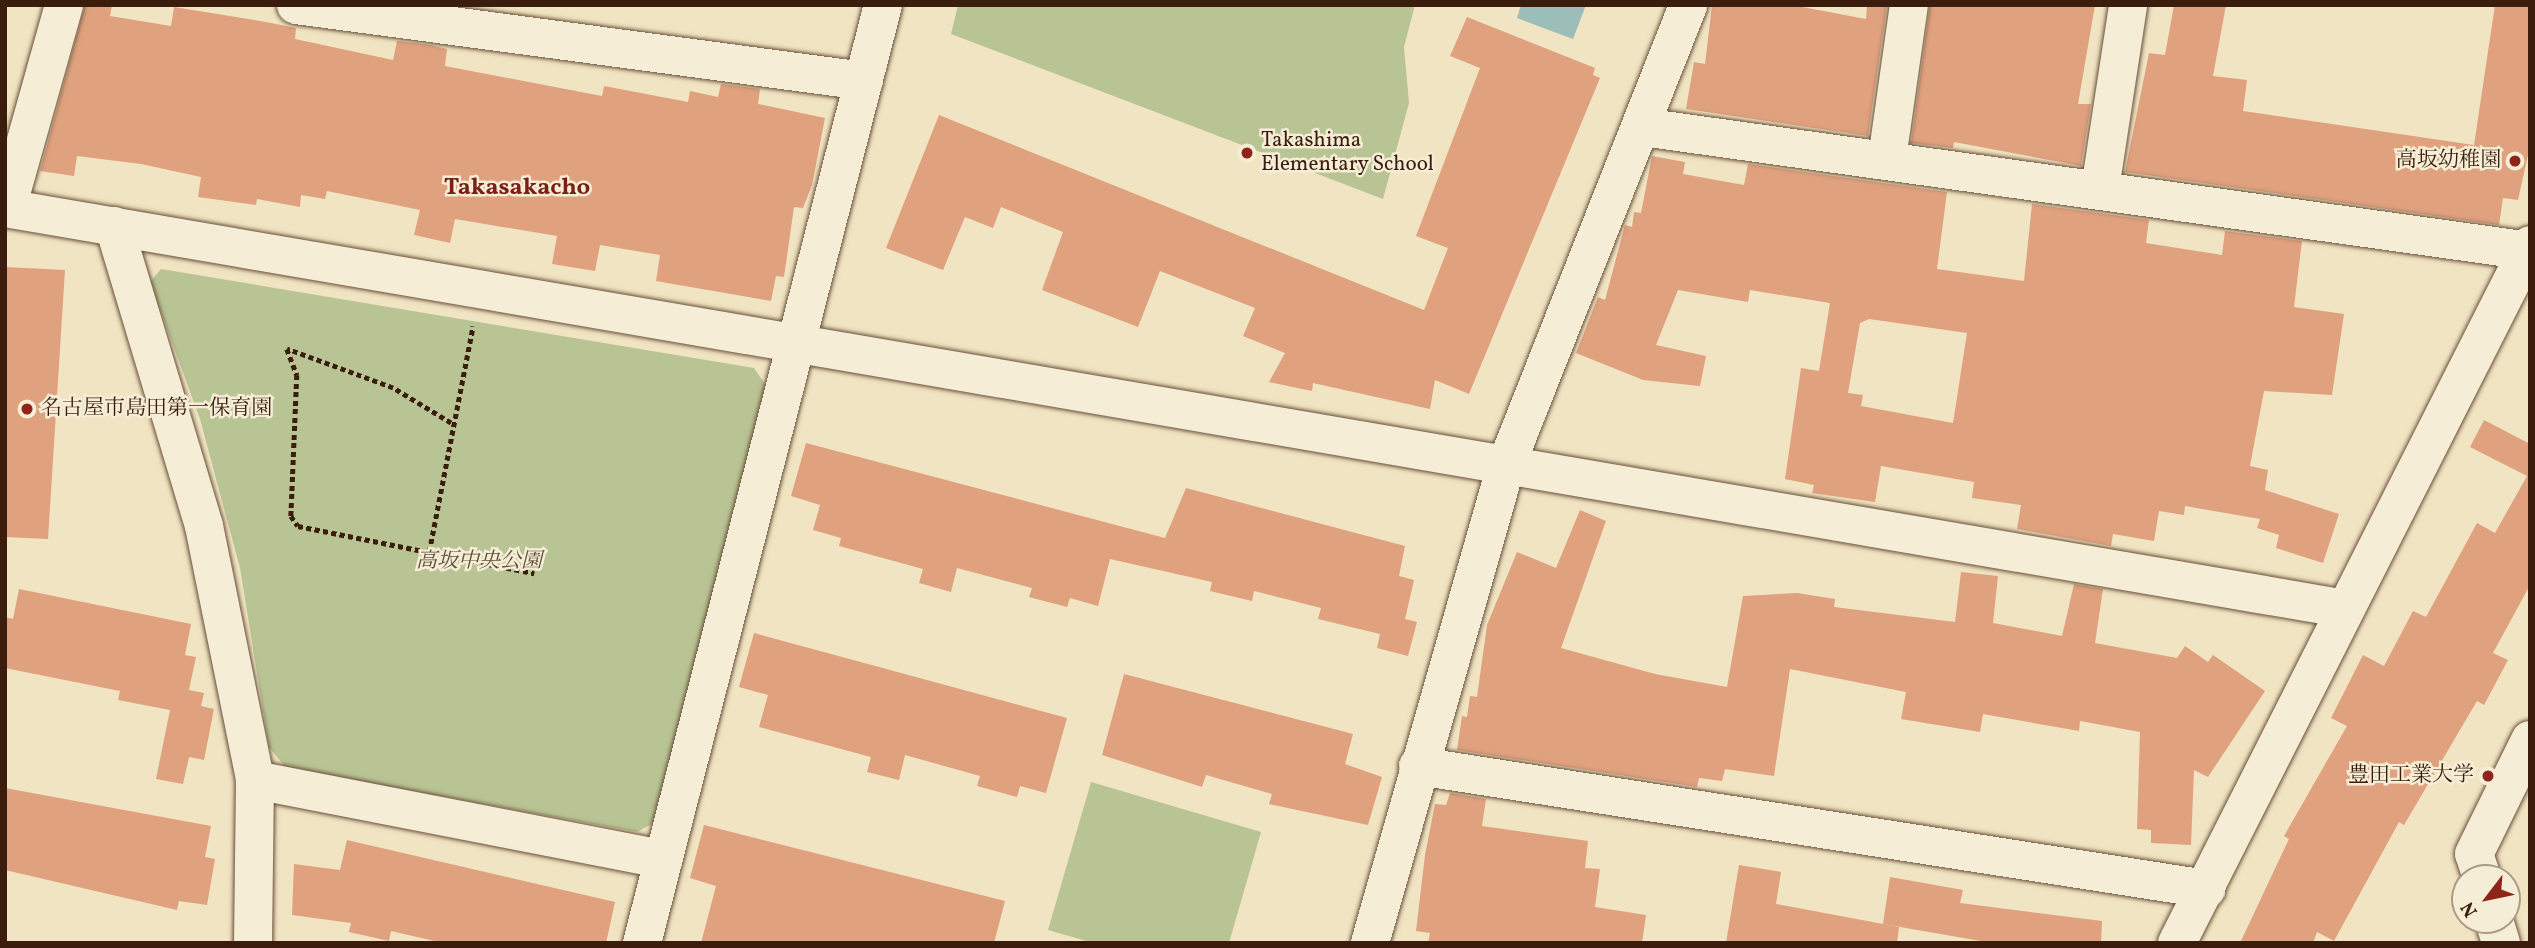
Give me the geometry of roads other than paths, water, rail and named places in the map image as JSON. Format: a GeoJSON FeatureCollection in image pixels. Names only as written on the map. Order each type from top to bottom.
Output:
{"type":"FeatureCollection","features":[{"type":"Feature","properties":{"kind":"street"},"geometry":{"type":"LineString","coordinates":[[64,5],[6,208],[798,347],[961,368],[1505,468],[2341,608]]}},
{"type":"Feature","properties":{"kind":"street"},"geometry":{"type":"LineString","coordinates":[[296,5],[864,81]]}},
{"type":"Feature","properties":{"kind":"street"},"geometry":{"type":"LineString","coordinates":[[642,943],[798,347],[883,5]]}},
{"type":"Feature","properties":{"kind":"street"},"geometry":{"type":"LineString","coordinates":[[1370,943],[1418,766],[1505,468],[1688,5]]}},
{"type":"Feature","properties":{"kind":"street"},"geometry":{"type":"LineString","coordinates":[[1887,159],[1909,5]]}},
{"type":"Feature","properties":{"kind":"street"},"geometry":{"type":"LineString","coordinates":[[2100,189],[2128,5]]}},
{"type":"Feature","properties":{"kind":"street"},"geometry":{"type":"LineString","coordinates":[[1642,127],[2529,249],[2341,608],[2206,889],[2177,943]]}},
{"type":"Feature","properties":{"kind":"street"},"geometry":{"type":"LineString","coordinates":[[114,226],[204,526],[255,780],[253,943]]}},
{"type":"Feature","properties":{"kind":"street"},"geometry":{"type":"LineString","coordinates":[[2478,864],[2474,853],[2530,740]]}},
{"type":"Feature","properties":{"kind":"street"},"geometry":{"type":"LineString","coordinates":[[1418,766],[2206,889]]}},
{"type":"Feature","properties":{"kind":"street"},"geometry":{"type":"LineString","coordinates":[[255,780],[663,859]]}},
{"type":"Feature","properties":{"kind":"water"},"geometry":{"type":"Polygon","coordinates":[[[1521,5],[1586,5],[1573,39],[1517,18],[1521,5]]]}},
{"type":"Feature","properties":{"kind":"place","name":"Takashima Elementary School"},"geometry":{"type":"Point","coordinates":[1247,153]}},
{"type":"Feature","properties":{"kind":"place","name":"高坂幼稚園"},"geometry":{"type":"Point","coordinates":[2515,161]}},
{"type":"Feature","properties":{"kind":"place","name":"名古屋市島田第一保育園"},"geometry":{"type":"Point","coordinates":[27,409]}},
{"type":"Feature","properties":{"kind":"place","name":"豊田工業大学"},"geometry":{"type":"Point","coordinates":[2488,776]}},
{"type":"Feature","properties":{"kind":"district","name":"Takasakacho"},"geometry":{"type":"Point","coordinates":[517,189]}},
{"type":"Feature","properties":{"kind":"park label","name":"高坂中央公園"},"geometry":{"type":"Point","coordinates":[479,562]}}]}
